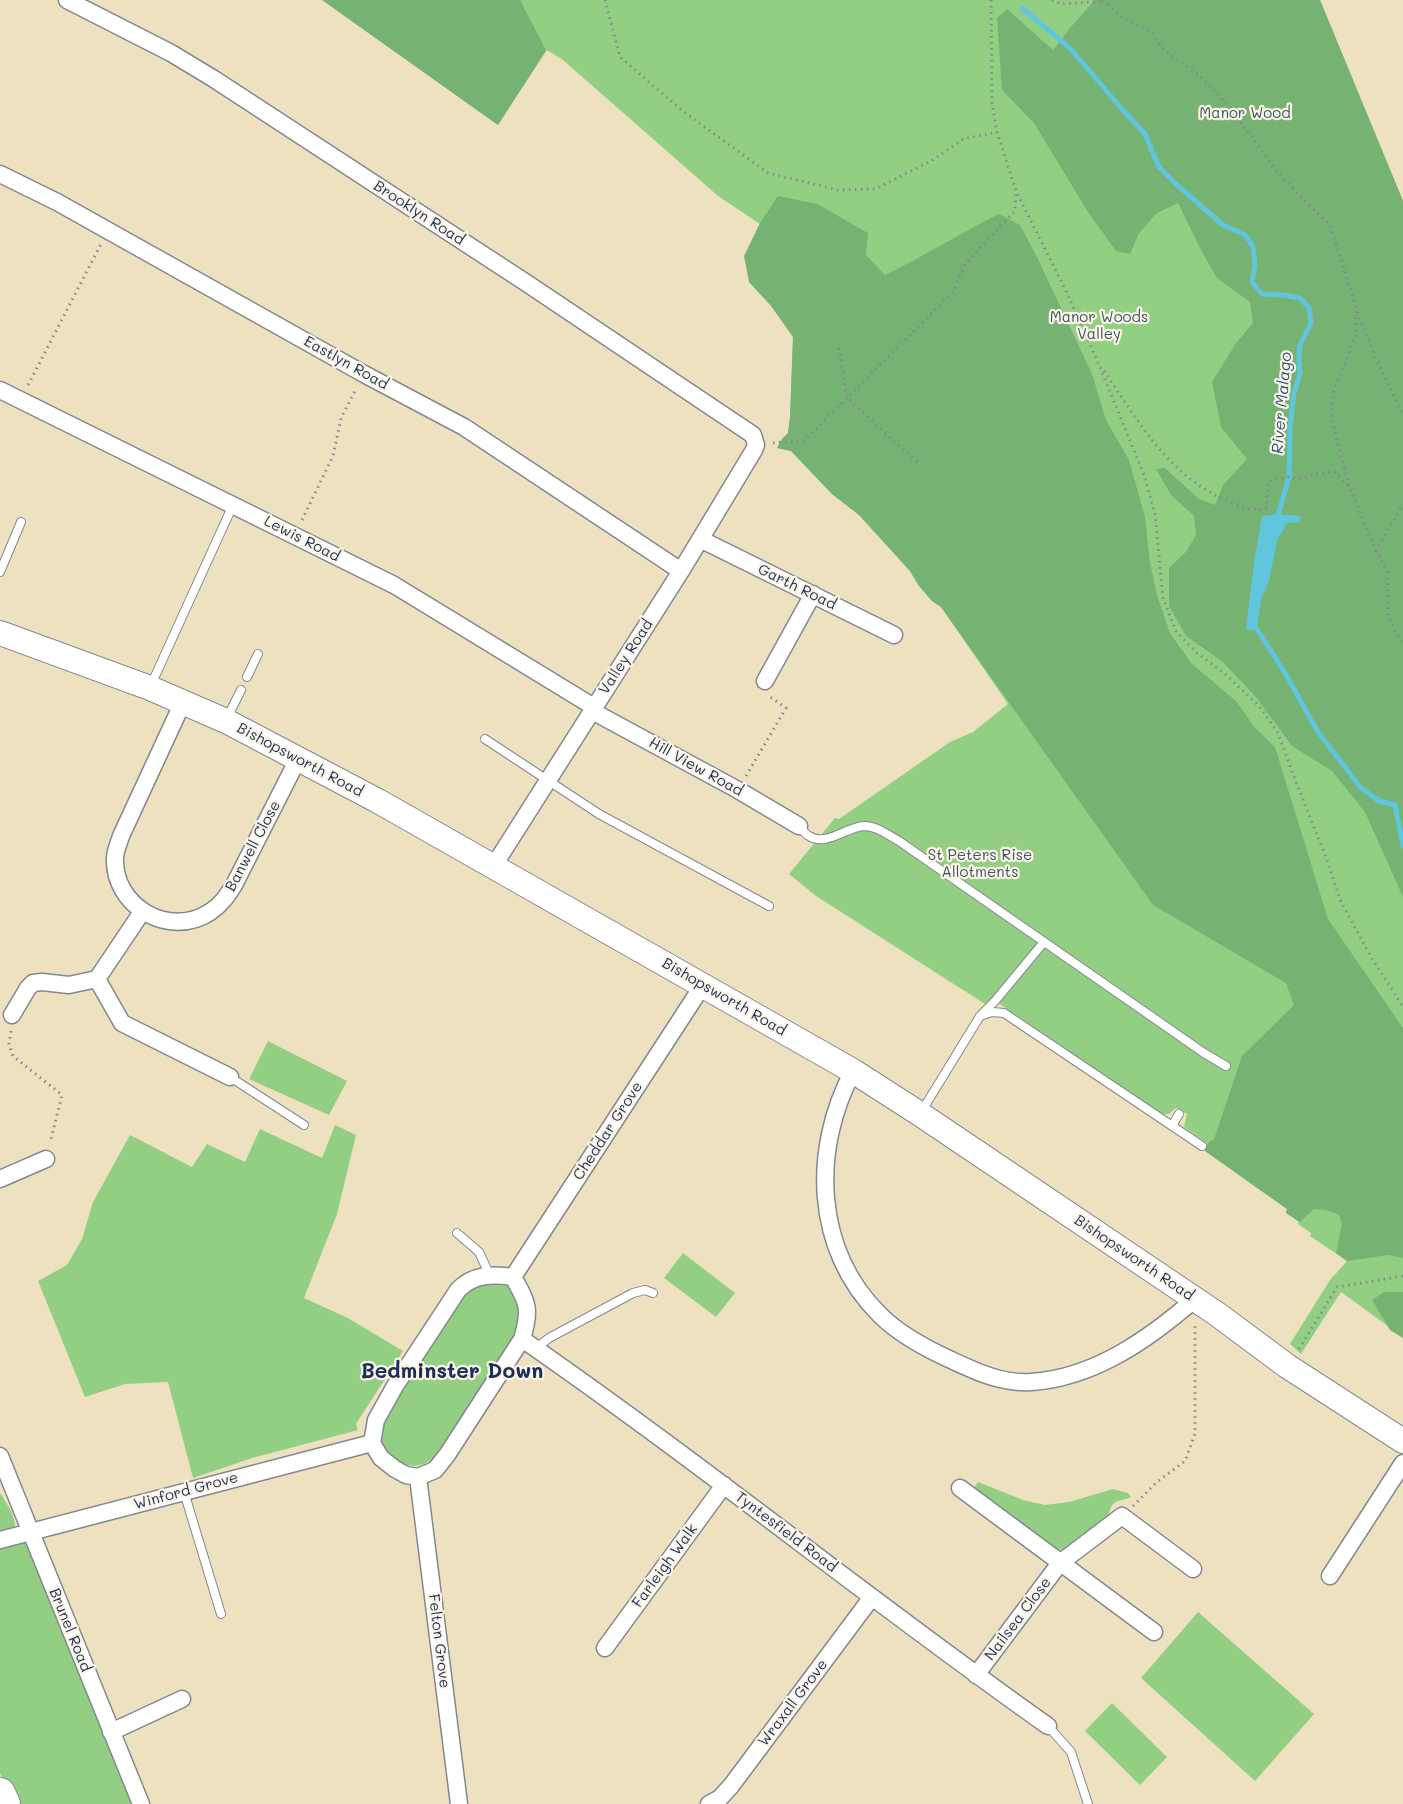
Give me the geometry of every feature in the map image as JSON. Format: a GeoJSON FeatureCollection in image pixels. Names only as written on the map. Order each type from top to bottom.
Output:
{"type":"FeatureCollection","features":[{"type":"Feature","properties":{"kind":"highway"},"geometry":{"type":"LineString","coordinates":[[0,1793],[5,1804]]}},
{"type":"Feature","properties":{"kind":"street","name":"Brooklyn Road"},"geometry":{"type":"LineString","coordinates":[[67,0],[171,53],[214,79],[528,284],[753,435],[756,445]]}},
{"type":"Feature","properties":{"kind":"street","name":"Eastlyn Road"},"geometry":{"type":"LineString","coordinates":[[0,174],[57,202],[364,374],[464,427],[681,571]]}},
{"type":"Feature","properties":{"kind":"street","name":"Lewis Road"},"geometry":{"type":"LineString","coordinates":[[0,390],[394,585],[593,709]]}},
{"type":"Feature","properties":{"kind":"street","name":"Valley Road"},"geometry":{"type":"LineString","coordinates":[[493,867],[681,571],[756,445]]}},
{"type":"Feature","properties":{"kind":"street","name":"Garth Road"},"geometry":{"type":"LineString","coordinates":[[700,539],[894,635]]}},
{"type":"Feature","properties":{"kind":"street"},"geometry":{"type":"LineString","coordinates":[[765,681],[813,594]]}},
{"type":"Feature","properties":{"kind":"street","name":"Bishopsworth Road"},"geometry":{"type":"LineString","coordinates":[[3,641],[150,688],[226,722],[378,801],[704,985],[854,1071],[920,1114],[1195,1299],[1287,1366],[1403,1441]]}},
{"type":"Feature","properties":{"kind":"street"},"geometry":{"type":"LineString","coordinates":[[12,1015],[33,983],[69,985],[97,979],[142,912],[125,895],[116,876],[115,857],[121,836],[183,702]]}},
{"type":"Feature","properties":{"kind":"street","name":"Hill View Road"},"geometry":{"type":"LineString","coordinates":[[593,709],[799,825]]}},
{"type":"Feature","properties":{"kind":"street","name":"Banwell Close"},"geometry":{"type":"LineString","coordinates":[[142,912],[166,921],[188,921],[208,914],[223,902],[234,885],[298,759]]}},
{"type":"Feature","properties":{"kind":"street"},"geometry":{"type":"LineString","coordinates":[[97,979],[122,1023],[230,1077]]}},
{"type":"Feature","properties":{"kind":"street","name":"Cheddar Grove"},"geometry":{"type":"LineString","coordinates":[[513,1277],[704,985]]}},
{"type":"Feature","properties":{"kind":"street"},"geometry":{"type":"LineString","coordinates":[[854,1071],[833,1119],[825,1165],[825,1195],[832,1237],[846,1271],[870,1305],[901,1332],[930,1350],[983,1375],[1009,1381],[1050,1380],[1077,1373],[1110,1359],[1169,1322],[1195,1299]]}},
{"type":"Feature","properties":{"kind":"street"},"geometry":{"type":"LineString","coordinates":[[0,1179],[46,1159]]}},
{"type":"Feature","properties":{"kind":"street"},"geometry":{"type":"LineString","coordinates":[[490,1275],[513,1277],[521,1291],[528,1307],[528,1344],[435,1470],[418,1477],[406,1476],[381,1458],[372,1443],[376,1420],[395,1386],[458,1290],[466,1281],[490,1275]]}},
{"type":"Feature","properties":{"kind":"street","name":"Tyntesfield Road"},"geometry":{"type":"LineString","coordinates":[[528,1344],[724,1485],[976,1675],[1048,1726]]}},
{"type":"Feature","properties":{"kind":"street","name":"Winford Grove"},"geometry":{"type":"LineString","coordinates":[[0,1540],[372,1443]]}},
{"type":"Feature","properties":{"kind":"street","name":"Brunel Road"},"geometry":{"type":"LineString","coordinates":[[0,1456],[141,1804]]}},
{"type":"Feature","properties":{"kind":"street"},"geometry":{"type":"LineString","coordinates":[[1330,1576],[1403,1463]]}},
{"type":"Feature","properties":{"kind":"street","name":"Felton Grove"},"geometry":{"type":"LineString","coordinates":[[418,1477],[459,1804]]}},
{"type":"Feature","properties":{"kind":"street","name":"Farleigh Walk"},"geometry":{"type":"LineString","coordinates":[[605,1648],[724,1485]]}},
{"type":"Feature","properties":{"kind":"street","name":"Nailsea Close"},"geometry":{"type":"LineString","coordinates":[[960,1488],[1155,1632]]}},
{"type":"Feature","properties":{"kind":"street"},"geometry":{"type":"LineString","coordinates":[[1122,1516],[1193,1569]]}},
{"type":"Feature","properties":{"kind":"street","name":"Nailsea Close"},"geometry":{"type":"LineString","coordinates":[[976,1675],[1060,1563],[1122,1516]]}},
{"type":"Feature","properties":{"kind":"street","name":"Wraxall Grove"},"geometry":{"type":"LineString","coordinates":[[709,1804],[720,1798],[731,1786],[872,1597]]}},
{"type":"Feature","properties":{"kind":"street"},"geometry":{"type":"LineString","coordinates":[[111,1732],[182,1699]]}},
{"type":"Feature","properties":{"kind":"lane"},"geometry":{"type":"LineString","coordinates":[[150,688],[233,505]]}},
{"type":"Feature","properties":{"kind":"lane"},"geometry":{"type":"LineString","coordinates":[[0,572],[21,522]]}},
{"type":"Feature","properties":{"kind":"lane"},"geometry":{"type":"LineString","coordinates":[[247,677],[258,654]]}},
{"type":"Feature","properties":{"kind":"lane"},"geometry":{"type":"LineString","coordinates":[[226,722],[241,690]]}},
{"type":"Feature","properties":{"kind":"lane"},"geometry":{"type":"LineString","coordinates":[[485,739],[599,814],[769,906]]}},
{"type":"Feature","properties":{"kind":"lane"},"geometry":{"type":"LineString","coordinates":[[799,825],[809,836],[823,840],[863,826],[877,829],[899,841],[1226,1066]]}},
{"type":"Feature","properties":{"kind":"lane"},"geometry":{"type":"LineString","coordinates":[[920,1114],[980,1016],[1044,942]]}},
{"type":"Feature","properties":{"kind":"lane"},"geometry":{"type":"LineString","coordinates":[[980,1016],[992,1012],[1004,1014],[1202,1146]]}},
{"type":"Feature","properties":{"kind":"lane"},"geometry":{"type":"LineString","coordinates":[[230,1077],[304,1125]]}},
{"type":"Feature","properties":{"kind":"lane"},"geometry":{"type":"LineString","coordinates":[[1172,1126],[1179,1114]]}},
{"type":"Feature","properties":{"kind":"lane"},"geometry":{"type":"LineString","coordinates":[[457,1233],[479,1252],[490,1275]]}},
{"type":"Feature","properties":{"kind":"lane"},"geometry":{"type":"LineString","coordinates":[[528,1344],[549,1338],[633,1293],[645,1290],[653,1293]]}},
{"type":"Feature","properties":{"kind":"lane"},"geometry":{"type":"LineString","coordinates":[[184,1491],[221,1614]]}},
{"type":"Feature","properties":{"kind":"lane"},"geometry":{"type":"LineString","coordinates":[[1048,1726],[1071,1752],[1088,1804]]}},
{"type":"Feature","properties":{"kind":"path"},"geometry":{"type":"LineString","coordinates":[[605,0],[620,57],[684,112],[768,173],[838,190],[875,189],[932,161],[963,139],[997,132]]}},
{"type":"Feature","properties":{"kind":"path"},"geometry":{"type":"LineString","coordinates":[[991,0],[992,102],[997,132],[1016,191],[1044,245],[1099,365],[1144,474],[1155,514],[1163,598],[1176,631],[1197,653],[1224,673],[1260,707],[1278,733],[1341,902],[1371,957],[1403,1007]]}},
{"type":"Feature","properties":{"kind":"path"},"geometry":{"type":"LineString","coordinates":[[1052,0],[1061,4],[1104,1],[1123,18],[1152,33],[1164,50],[1199,75],[1228,105],[1276,170],[1330,225],[1357,309],[1376,358],[1403,416]]}},
{"type":"Feature","properties":{"kind":"path"},"geometry":{"type":"LineString","coordinates":[[756,445],[804,441],[953,292],[965,264],[1015,211],[1016,191]]}},
{"type":"Feature","properties":{"kind":"path"},"geometry":{"type":"LineString","coordinates":[[20,400],[108,230]]}},
{"type":"Feature","properties":{"kind":"path"},"geometry":{"type":"LineString","coordinates":[[1357,309],[1354,319],[1357,334],[1334,388],[1333,425],[1350,488],[1376,551],[1387,571],[1388,617],[1403,645]]}},
{"type":"Feature","properties":{"kind":"path"},"geometry":{"type":"LineString","coordinates":[[839,348],[847,398],[918,464]]}},
{"type":"Feature","properties":{"kind":"path"},"geometry":{"type":"LineString","coordinates":[[1099,365],[1156,445],[1182,473],[1211,494],[1252,510],[1266,509],[1268,481],[1289,477],[1302,479],[1316,473],[1334,472],[1350,488]]}},
{"type":"Feature","properties":{"kind":"path"},"geometry":{"type":"LineString","coordinates":[[294,536],[333,456],[341,417],[364,374]]}},
{"type":"Feature","properties":{"kind":"path"},"geometry":{"type":"LineString","coordinates":[[1376,551],[1403,504]]}},
{"type":"Feature","properties":{"kind":"path"},"geometry":{"type":"LineString","coordinates":[[738,790],[786,708],[771,699],[765,681]]}},
{"type":"Feature","properties":{"kind":"path"},"geometry":{"type":"LineString","coordinates":[[12,1015],[16,1021],[10,1032],[9,1044],[13,1056],[62,1095],[46,1159]]}},
{"type":"Feature","properties":{"kind":"path"},"geometry":{"type":"LineString","coordinates":[[1287,1366],[1338,1287],[1403,1276]]}},
{"type":"Feature","properties":{"kind":"path"},"geometry":{"type":"LineString","coordinates":[[1122,1516],[1157,1482],[1185,1461],[1195,1434],[1195,1299]]}},
{"type":"Feature","properties":{"kind":"green space","name":"Manor Woods Valley"},"geometry":{"type":"Polygon","coordinates":[[[322,0],[1320,0],[1403,201],[1403,1337],[1341,1292],[1301,1354],[1290,1344],[1330,1280],[1347,1261],[1310,1236],[1311,1233],[1286,1213],[1287,1209],[1205,1151],[1207,1143],[1184,1127],[1187,1114],[1176,1108],[1169,1114],[1162,1114],[991,998],[985,1004],[816,896],[789,874],[835,818],[839,819],[950,742],[973,732],[1008,704],[941,607],[932,601],[919,586],[910,571],[859,515],[832,494],[791,451],[777,448],[788,433],[793,337],[760,224],[718,196],[563,60],[547,50],[498,125],[322,0]]]}},
{"type":"Feature","properties":{"kind":"green space"},"geometry":{"type":"Polygon","coordinates":[[[322,0],[520,0],[546,50],[498,125],[322,0]]]}},
{"type":"Feature","properties":{"kind":"green space","name":"Manor Wood"},"geometry":{"type":"Polygon","coordinates":[[[1095,0],[1320,0],[1403,201],[1403,897],[1365,812],[1332,771],[1292,746],[1256,697],[1223,662],[1186,636],[1169,606],[1169,568],[1186,552],[1196,535],[1194,516],[1171,495],[1156,469],[1165,468],[1199,499],[1215,505],[1223,485],[1247,459],[1221,427],[1212,382],[1236,343],[1253,323],[1250,302],[1217,278],[1178,203],[1157,213],[1139,233],[1130,254],[1116,251],[1088,212],[1034,123],[1002,90],[997,18],[1007,9],[1053,50],[1095,0]]]}},
{"type":"Feature","properties":{"kind":"green space"},"geometry":{"type":"Polygon","coordinates":[[[778,196],[817,204],[868,233],[866,255],[885,275],[999,214],[1020,225],[1092,374],[1106,420],[1129,460],[1145,517],[1150,563],[1157,595],[1170,633],[1191,663],[1236,701],[1255,728],[1275,747],[1328,919],[1403,1028],[1403,1258],[1388,1255],[1347,1261],[1336,1253],[1342,1224],[1339,1215],[1326,1210],[1314,1209],[1300,1222],[1286,1213],[1287,1209],[1205,1151],[1208,1143],[1214,1139],[1242,1056],[1294,1005],[1286,983],[1153,905],[941,607],[932,601],[910,571],[859,515],[832,494],[791,451],[777,448],[788,433],[793,337],[771,306],[749,282],[744,256],[760,223],[778,196]]]}},
{"type":"Feature","properties":{"kind":"green space"},"geometry":{"type":"Polygon","coordinates":[[[268,1041],[347,1081],[329,1115],[249,1079],[268,1041]]]}},
{"type":"Feature","properties":{"kind":"green space"},"geometry":{"type":"Polygon","coordinates":[[[335,1125],[356,1135],[337,1214],[304,1298],[348,1318],[403,1351],[356,1424],[358,1430],[252,1458],[193,1478],[168,1382],[125,1384],[85,1397],[38,1281],[67,1265],[82,1239],[93,1202],[130,1135],[192,1167],[207,1144],[245,1162],[260,1129],[322,1158],[335,1125]]]}},
{"type":"Feature","properties":{"kind":"green space"},"geometry":{"type":"Polygon","coordinates":[[[683,1253],[735,1293],[716,1317],[664,1278],[683,1253]]]}},
{"type":"Feature","properties":{"kind":"green space"},"geometry":{"type":"Polygon","coordinates":[[[500,1283],[510,1286],[516,1293],[522,1317],[514,1341],[435,1458],[414,1466],[393,1460],[382,1450],[379,1437],[387,1408],[465,1291],[475,1285],[500,1283]]]}},
{"type":"Feature","properties":{"kind":"green space"},"geometry":{"type":"Polygon","coordinates":[[[1384,1292],[1403,1292],[1403,1338],[1390,1330],[1372,1300],[1384,1292]]]}},
{"type":"Feature","properties":{"kind":"green space"},"geometry":{"type":"Polygon","coordinates":[[[978,1482],[1023,1500],[1045,1505],[1069,1502],[1113,1489],[1128,1493],[1131,1497],[1114,1503],[1109,1515],[1065,1550],[1054,1549],[973,1490],[978,1482]]]}},
{"type":"Feature","properties":{"kind":"green space"},"geometry":{"type":"Polygon","coordinates":[[[0,1493],[12,1513],[15,1527],[0,1532],[0,1493]]]}},
{"type":"Feature","properties":{"kind":"green space"},"geometry":{"type":"Polygon","coordinates":[[[26,1542],[134,1804],[14,1804],[0,1773],[0,1547],[26,1542]]]}},
{"type":"Feature","properties":{"kind":"green space"},"geometry":{"type":"Polygon","coordinates":[[[1198,1612],[1314,1714],[1255,1781],[1141,1678],[1198,1612]]]}},
{"type":"Feature","properties":{"kind":"green space"},"geometry":{"type":"Polygon","coordinates":[[[1112,1703],[1167,1757],[1140,1785],[1085,1731],[1112,1703]]]}},
{"type":"Feature","properties":{"kind":"water"},"geometry":{"type":"Polygon","coordinates":[[[1278,514],[1301,516],[1299,522],[1287,523],[1277,541],[1269,581],[1261,599],[1257,630],[1246,630],[1262,516],[1278,514]]]}},
{"type":"Feature","properties":{"kind":"waterway","name":"River Malago"},"geometry":{"type":"LineString","coordinates":[[1022,8],[1071,49],[1145,134],[1159,167],[1223,225],[1245,235],[1253,247],[1255,265],[1252,282],[1262,294],[1300,298],[1309,308],[1311,323],[1300,345],[1300,374],[1294,393],[1290,428],[1289,477],[1277,519]]}},
{"type":"Feature","properties":{"kind":"waterway","name":"River Malago"},"geometry":{"type":"LineString","coordinates":[[1255,626],[1318,732],[1361,788],[1379,801],[1395,805],[1403,846]]}},
{"type":"Feature","properties":{"kind":"district","name":"Bedminster Down"},"geometry":{"type":"Point","coordinates":[452,1372]}},
{"type":"Feature","properties":{"kind":"park label","name":"St Peters Rise Allotments"},"geometry":{"type":"Point","coordinates":[980,864]}}]}
